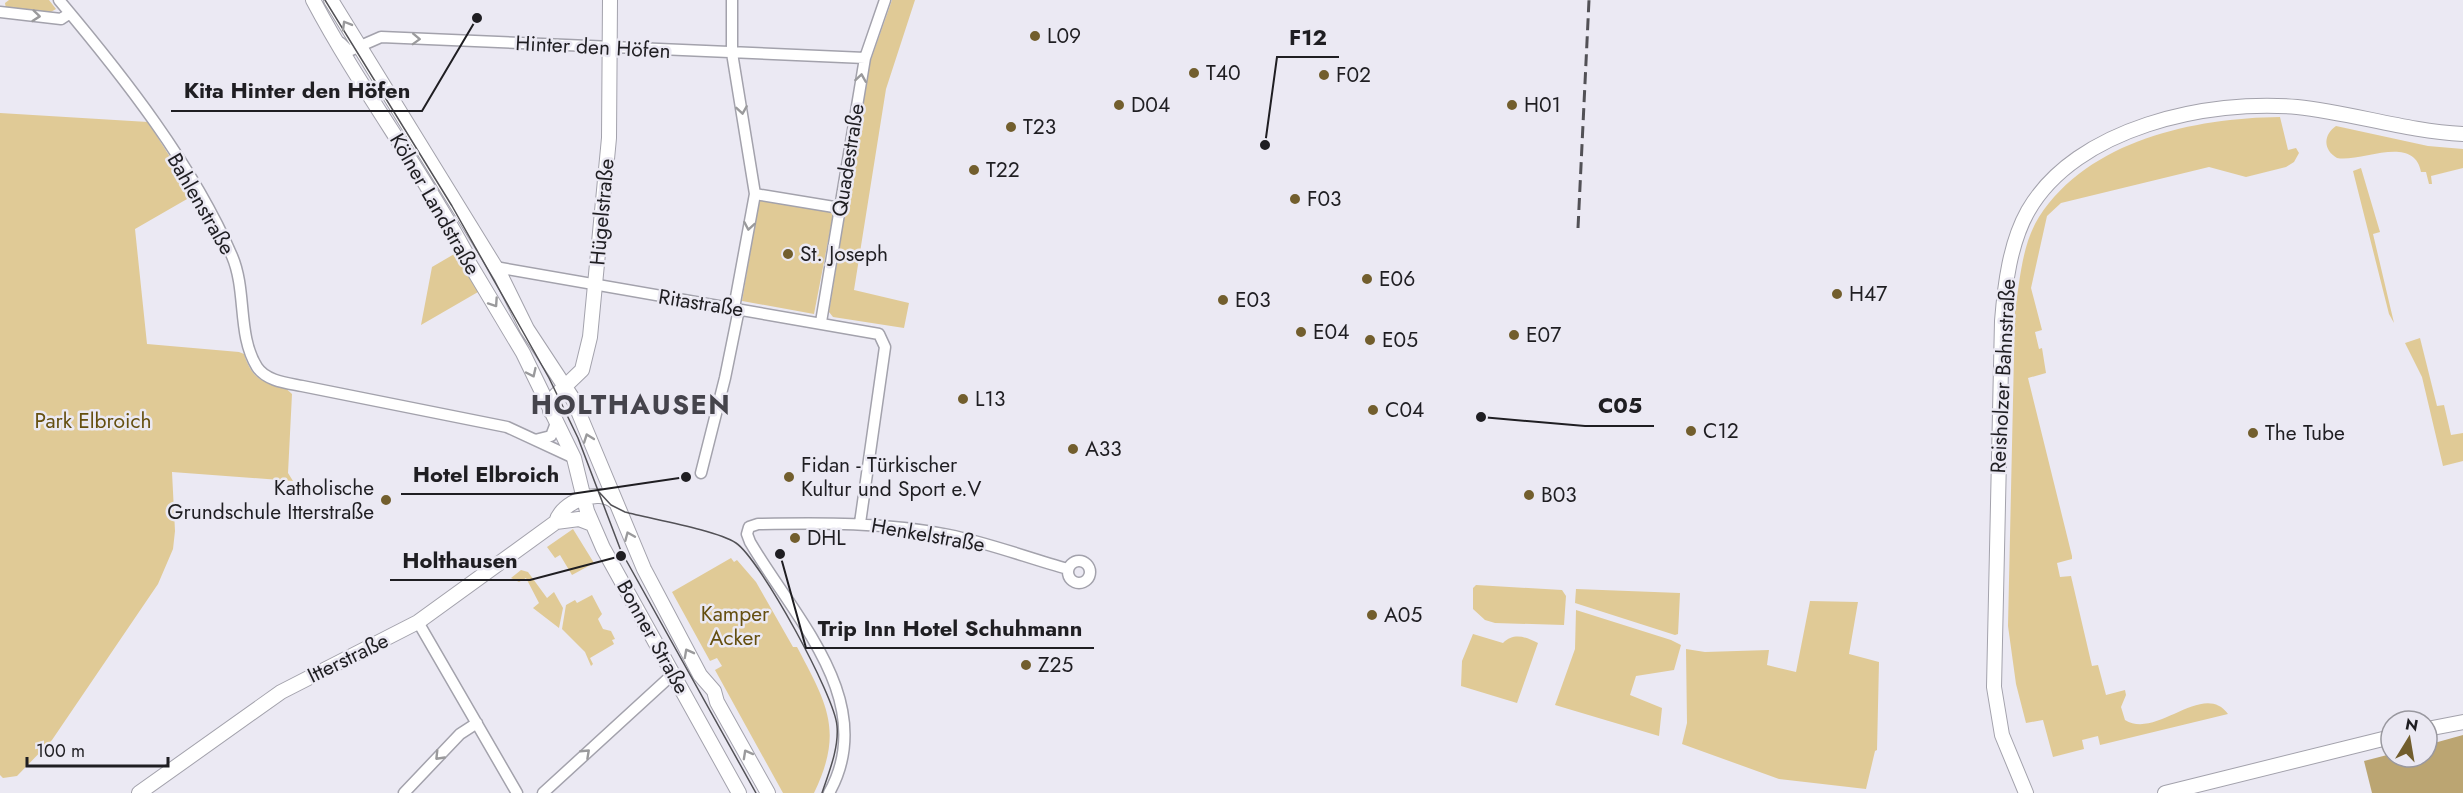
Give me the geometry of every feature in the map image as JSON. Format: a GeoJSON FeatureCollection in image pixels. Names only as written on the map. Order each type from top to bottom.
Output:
{"type":"FeatureCollection","features":[{"type":"Feature","properties":{"kind":"main road","name":"Kölner Landstraße"},"geometry":{"type":"LineString","coordinates":[[313,0],[332,35],[466,253],[468,261],[523,353],[553,417]]}},
{"type":"Feature","properties":{"kind":"main road","name":"Kölner Landstraße"},"geometry":{"type":"LineString","coordinates":[[331,0],[495,267],[527,329],[566,386]]}},
{"type":"Feature","properties":{"kind":"main road","name":"Hügelstraße"},"geometry":{"type":"LineString","coordinates":[[553,417],[556,395],[575,379],[584,362],[590,338],[609,138],[610,0]]}},
{"type":"Feature","properties":{"kind":"main road"},"geometry":{"type":"LineString","coordinates":[[361,81],[364,75],[371,73],[384,85]]}},
{"type":"Feature","properties":{"kind":"main road","name":"Reisholzer Bahnstraße"},"geometry":{"type":"LineString","coordinates":[[2023,791],[2007,751],[1998,716],[1994,687],[1994,646],[2002,321],[2010,261],[2028,210],[2043,189],[2060,172],[2095,149],[2155,122],[2204,110],[2243,106],[2297,107],[2411,129],[2463,134]]}},
{"type":"Feature","properties":{"kind":"main road"},"geometry":{"type":"LineString","coordinates":[[466,253],[482,268],[495,267]]}},
{"type":"Feature","properties":{"kind":"main road","name":"Bonner Straße"},"geometry":{"type":"LineString","coordinates":[[566,386],[603,467],[644,571],[700,675],[714,691],[717,702],[768,793]]}},
{"type":"Feature","properties":{"kind":"main road","name":"Bonner Straße"},"geometry":{"type":"LineString","coordinates":[[553,417],[574,458],[592,524],[740,793]]}},
{"type":"Feature","properties":{"kind":"main road"},"geometry":{"type":"LineString","coordinates":[[584,498],[606,496],[615,502]]}},
{"type":"Feature","properties":{"kind":"main road","name":"Itterstraße"},"geometry":{"type":"LineString","coordinates":[[140,793],[281,692],[418,622],[556,522],[559,513],[584,498]]}},
{"type":"Feature","properties":{"kind":"main road"},"geometry":{"type":"LineString","coordinates":[[556,522],[579,519],[592,524]]}},
{"type":"Feature","properties":{"kind":"main road"},"geometry":{"type":"LineString","coordinates":[[691,707],[693,697],[700,692],[709,693],[717,702]]}},
{"type":"Feature","properties":{"kind":"main road"},"geometry":{"type":"LineString","coordinates":[[2439,727],[2463,722]]}},
{"type":"Feature","properties":{"kind":"main road"},"geometry":{"type":"LineString","coordinates":[[2165,793],[2379,740]]}},
{"type":"Feature","properties":{"kind":"street","name":"Bahlenstraße"},"geometry":{"type":"LineString","coordinates":[[59,0],[123,81],[187,173],[226,244],[234,259],[249,350],[261,372],[275,380],[507,427],[574,458]]}},
{"type":"Feature","properties":{"kind":"street"},"geometry":{"type":"LineString","coordinates":[[701,473],[725,378],[755,194],[732,53],[732,0]]}},
{"type":"Feature","properties":{"kind":"street","name":"Quadestraße"},"geometry":{"type":"LineString","coordinates":[[821,322],[865,58],[885,0]]}},
{"type":"Feature","properties":{"kind":"street"},"geometry":{"type":"LineString","coordinates":[[0,12],[61,19],[70,13]]}},
{"type":"Feature","properties":{"kind":"street"},"geometry":{"type":"LineString","coordinates":[[332,35],[348,50],[360,46]]}},
{"type":"Feature","properties":{"kind":"street","name":"Hinter den Höfen"},"geometry":{"type":"LineString","coordinates":[[360,46],[381,37],[865,58]]}},
{"type":"Feature","properties":{"kind":"street"},"geometry":{"type":"LineString","coordinates":[[755,194],[840,208]]}},
{"type":"Feature","properties":{"kind":"street","name":"Ritastraße"},"geometry":{"type":"LineString","coordinates":[[495,267],[821,322],[871,331],[881,336],[885,347],[860,523]]}},
{"type":"Feature","properties":{"kind":"street"},"geometry":{"type":"LineString","coordinates":[[508,289],[510,277],[519,272]]}},
{"type":"Feature","properties":{"kind":"street"},"geometry":{"type":"LineString","coordinates":[[535,440],[551,436],[553,417]]}},
{"type":"Feature","properties":{"kind":"street","name":"Henkelstraße"},"geometry":{"type":"LineString","coordinates":[[829,793],[845,743],[845,718],[840,695],[809,636],[750,542],[747,534],[749,527],[758,524],[860,523],[950,535],[1068,569]]}},
{"type":"Feature","properties":{"kind":"street"},"geometry":{"type":"LineString","coordinates":[[418,622],[517,793]]}},
{"type":"Feature","properties":{"kind":"street"},"geometry":{"type":"LineString","coordinates":[[543,793],[673,674]]}},
{"type":"Feature","properties":{"kind":"street"},"geometry":{"type":"LineString","coordinates":[[404,793],[460,734],[477,723]]}},
{"type":"Feature","properties":{"kind":"green space"},"geometry":{"type":"Polygon","coordinates":[[[9,0],[49,0],[56,9],[49,13],[6,9],[5,3],[9,0]]]}},
{"type":"Feature","properties":{"kind":"green space"},"geometry":{"type":"Polygon","coordinates":[[[892,0],[915,0],[886,89],[854,290],[909,303],[904,328],[833,317],[829,312],[868,68],[892,0]]]}},
{"type":"Feature","properties":{"kind":"green space","name":"Park Elbroich"},"geometry":{"type":"Polygon","coordinates":[[[0,113],[148,122],[194,195],[135,229],[147,344],[239,352],[244,354],[255,375],[292,394],[288,473],[293,481],[172,472],[175,531],[173,549],[158,584],[52,740],[17,776],[3,778],[0,775],[0,113]]]}},
{"type":"Feature","properties":{"kind":"green space"},"geometry":{"type":"Polygon","coordinates":[[[2280,117],[2288,150],[2296,148],[2299,153],[2294,162],[2286,167],[2246,177],[2209,167],[2061,203],[2047,216],[2031,288],[2042,330],[2035,332],[2039,349],[2042,348],[2046,373],[2028,378],[2072,556],[2072,559],[2057,563],[2060,577],[2071,576],[2092,666],[2098,665],[2106,695],[2125,690],[2126,695],[2121,707],[2125,720],[2138,724],[2151,723],[2206,703],[2218,705],[2228,714],[2100,745],[2098,736],[2082,740],[2084,749],[2053,757],[2043,720],[2026,723],[2016,684],[2008,626],[2015,310],[2022,262],[2029,239],[2039,217],[2060,191],[2086,169],[2115,152],[2146,138],[2179,129],[2213,122],[2280,117]]]}},
{"type":"Feature","properties":{"kind":"green space"},"geometry":{"type":"Polygon","coordinates":[[[2336,126],[2428,146],[2463,149],[2463,168],[2431,176],[2432,184],[2429,184],[2426,172],[2421,172],[2416,160],[2408,154],[2385,152],[2337,158],[2329,151],[2326,142],[2336,126]]]}},
{"type":"Feature","properties":{"kind":"green space"},"geometry":{"type":"Polygon","coordinates":[[[2361,168],[2380,232],[2373,234],[2394,323],[2389,314],[2353,171],[2361,168]]]}},
{"type":"Feature","properties":{"kind":"green space"},"geometry":{"type":"Polygon","coordinates":[[[760,196],[834,210],[814,314],[742,301],[760,196]]]}},
{"type":"Feature","properties":{"kind":"green space"},"geometry":{"type":"Polygon","coordinates":[[[456,253],[478,292],[421,325],[432,267],[456,253]]]}},
{"type":"Feature","properties":{"kind":"green space"},"geometry":{"type":"Polygon","coordinates":[[[2420,338],[2437,406],[2444,405],[2451,435],[2463,433],[2463,461],[2443,466],[2422,377],[2405,343],[2420,338]]]}},
{"type":"Feature","properties":{"kind":"green space"},"geometry":{"type":"Polygon","coordinates":[[[573,529],[594,563],[572,575],[560,555],[555,558],[547,547],[573,529]]]}},
{"type":"Feature","properties":{"kind":"green space","name":"Kamper Acker"},"geometry":{"type":"Polygon","coordinates":[[[731,558],[734,562],[737,560],[756,582],[793,647],[797,647],[817,685],[828,718],[830,735],[823,771],[814,793],[783,793],[715,670],[722,666],[717,658],[710,661],[672,592],[731,558]]]}},
{"type":"Feature","properties":{"kind":"green space"},"geometry":{"type":"Polygon","coordinates":[[[521,570],[528,572],[547,598],[554,592],[563,608],[559,628],[533,608],[539,603],[526,578],[519,582],[511,578],[521,570]]]}},
{"type":"Feature","properties":{"kind":"green space"},"geometry":{"type":"Polygon","coordinates":[[[1476,585],[1562,590],[1566,596],[1564,625],[1495,623],[1485,620],[1473,609],[1473,588],[1476,585]]]}},
{"type":"Feature","properties":{"kind":"green space"},"geometry":{"type":"Polygon","coordinates":[[[1576,589],[1680,593],[1678,634],[1675,635],[1575,603],[1576,589]]]}},
{"type":"Feature","properties":{"kind":"green space"},"geometry":{"type":"Polygon","coordinates":[[[592,595],[602,614],[598,619],[603,629],[611,631],[615,639],[612,640],[614,644],[590,658],[593,664],[591,666],[585,652],[562,629],[566,605],[575,600],[577,603],[592,595]]]}},
{"type":"Feature","properties":{"kind":"green space"},"geometry":{"type":"Polygon","coordinates":[[[1810,601],[1858,602],[1849,654],[1879,662],[1877,750],[1866,789],[1779,779],[1682,744],[1687,723],[1686,649],[1705,652],[1769,650],[1767,665],[1796,672],[1810,601]]]}},
{"type":"Feature","properties":{"kind":"green space"},"geometry":{"type":"Polygon","coordinates":[[[1576,610],[1681,645],[1674,670],[1636,676],[1630,695],[1662,708],[1659,736],[1555,705],[1575,649],[1576,610]]]}},
{"type":"Feature","properties":{"kind":"green space"},"geometry":{"type":"Polygon","coordinates":[[[1473,634],[1503,643],[1511,638],[1525,637],[1538,643],[1517,703],[1461,686],[1462,661],[1473,634]]]}},
{"type":"Feature","properties":{"kind":"shaded area"},"geometry":{"type":"Polygon","coordinates":[[[2463,735],[2463,793],[2372,793],[2364,761],[2379,757],[2379,769],[2439,769],[2439,742],[2463,735]]]}},
{"type":"Feature","properties":{"kind":"tram line"},"geometry":{"type":"LineString","coordinates":[[325,0],[452,206],[549,378],[578,438],[621,551],[756,793]]}},
{"type":"Feature","properties":{"kind":"tram line"},"geometry":{"type":"LineString","coordinates":[[599,492],[611,505],[625,512],[727,538],[747,554],[762,574],[795,629],[833,710],[837,726],[836,743],[822,793]]}},
{"type":"Feature","properties":{"kind":"railway"},"geometry":{"type":"LineString","coordinates":[[1578,228],[1589,0]]}},
{"type":"Feature","properties":{"kind":"place","name":"Kita Hinter den Höfen"},"geometry":{"type":"Point","coordinates":[477,18]}},
{"type":"Feature","properties":{"kind":"place","name":"L09"},"geometry":{"type":"Point","coordinates":[1035,36]}},
{"type":"Feature","properties":{"kind":"place","name":"T40"},"geometry":{"type":"Point","coordinates":[1194,73]}},
{"type":"Feature","properties":{"kind":"place","name":"F02"},"geometry":{"type":"Point","coordinates":[1324,75]}},
{"type":"Feature","properties":{"kind":"place","name":"D04"},"geometry":{"type":"Point","coordinates":[1119,105]}},
{"type":"Feature","properties":{"kind":"place","name":"H01"},"geometry":{"type":"Point","coordinates":[1512,105]}},
{"type":"Feature","properties":{"kind":"place","name":"T23"},"geometry":{"type":"Point","coordinates":[1011,127]}},
{"type":"Feature","properties":{"kind":"place","name":"F12"},"geometry":{"type":"Point","coordinates":[1265,145]}},
{"type":"Feature","properties":{"kind":"place","name":"T22"},"geometry":{"type":"Point","coordinates":[974,170]}},
{"type":"Feature","properties":{"kind":"place","name":"F03"},"geometry":{"type":"Point","coordinates":[1295,199]}},
{"type":"Feature","properties":{"kind":"place","name":"St. Joseph"},"geometry":{"type":"Point","coordinates":[788,254]}},
{"type":"Feature","properties":{"kind":"place","name":"E06"},"geometry":{"type":"Point","coordinates":[1367,279]}},
{"type":"Feature","properties":{"kind":"place","name":"H47"},"geometry":{"type":"Point","coordinates":[1837,294]}},
{"type":"Feature","properties":{"kind":"place","name":"E03"},"geometry":{"type":"Point","coordinates":[1223,300]}},
{"type":"Feature","properties":{"kind":"place","name":"E04"},"geometry":{"type":"Point","coordinates":[1301,332]}},
{"type":"Feature","properties":{"kind":"place","name":"E07"},"geometry":{"type":"Point","coordinates":[1514,335]}},
{"type":"Feature","properties":{"kind":"place","name":"E05"},"geometry":{"type":"Point","coordinates":[1370,340]}},
{"type":"Feature","properties":{"kind":"place","name":"L13"},"geometry":{"type":"Point","coordinates":[963,399]}},
{"type":"Feature","properties":{"kind":"place","name":"C04"},"geometry":{"type":"Point","coordinates":[1373,410]}},
{"type":"Feature","properties":{"kind":"place","name":"C05"},"geometry":{"type":"Point","coordinates":[1481,417]}},
{"type":"Feature","properties":{"kind":"place","name":"C12"},"geometry":{"type":"Point","coordinates":[1691,431]}},
{"type":"Feature","properties":{"kind":"place","name":"The Tube"},"geometry":{"type":"Point","coordinates":[2253,433]}},
{"type":"Feature","properties":{"kind":"place","name":"A33"},"geometry":{"type":"Point","coordinates":[1073,449]}},
{"type":"Feature","properties":{"kind":"place","name":"Hotel Elbroich"},"geometry":{"type":"Point","coordinates":[686,477]}},
{"type":"Feature","properties":{"kind":"place","name":"Fidan - Türkischer Kultur und Sport e.V"},"geometry":{"type":"Point","coordinates":[789,477]}},
{"type":"Feature","properties":{"kind":"place","name":"B03"},"geometry":{"type":"Point","coordinates":[1529,495]}},
{"type":"Feature","properties":{"kind":"place","name":"Katholische Grundschule Itterstraße"},"geometry":{"type":"Point","coordinates":[386,500]}},
{"type":"Feature","properties":{"kind":"place","name":"DHL"},"geometry":{"type":"Point","coordinates":[795,538]}},
{"type":"Feature","properties":{"kind":"place","name":"Trip Inn Hotel Schuhmann"},"geometry":{"type":"Point","coordinates":[780,554]}},
{"type":"Feature","properties":{"kind":"place","name":"Holthausen"},"geometry":{"type":"Point","coordinates":[621,556]}},
{"type":"Feature","properties":{"kind":"place","name":"A05"},"geometry":{"type":"Point","coordinates":[1372,615]}},
{"type":"Feature","properties":{"kind":"place","name":"Z25"},"geometry":{"type":"Point","coordinates":[1026,665]}},
{"type":"Feature","properties":{"kind":"district","name":"HOLTHAUSEN"},"geometry":{"type":"Point","coordinates":[631,405]}}]}
